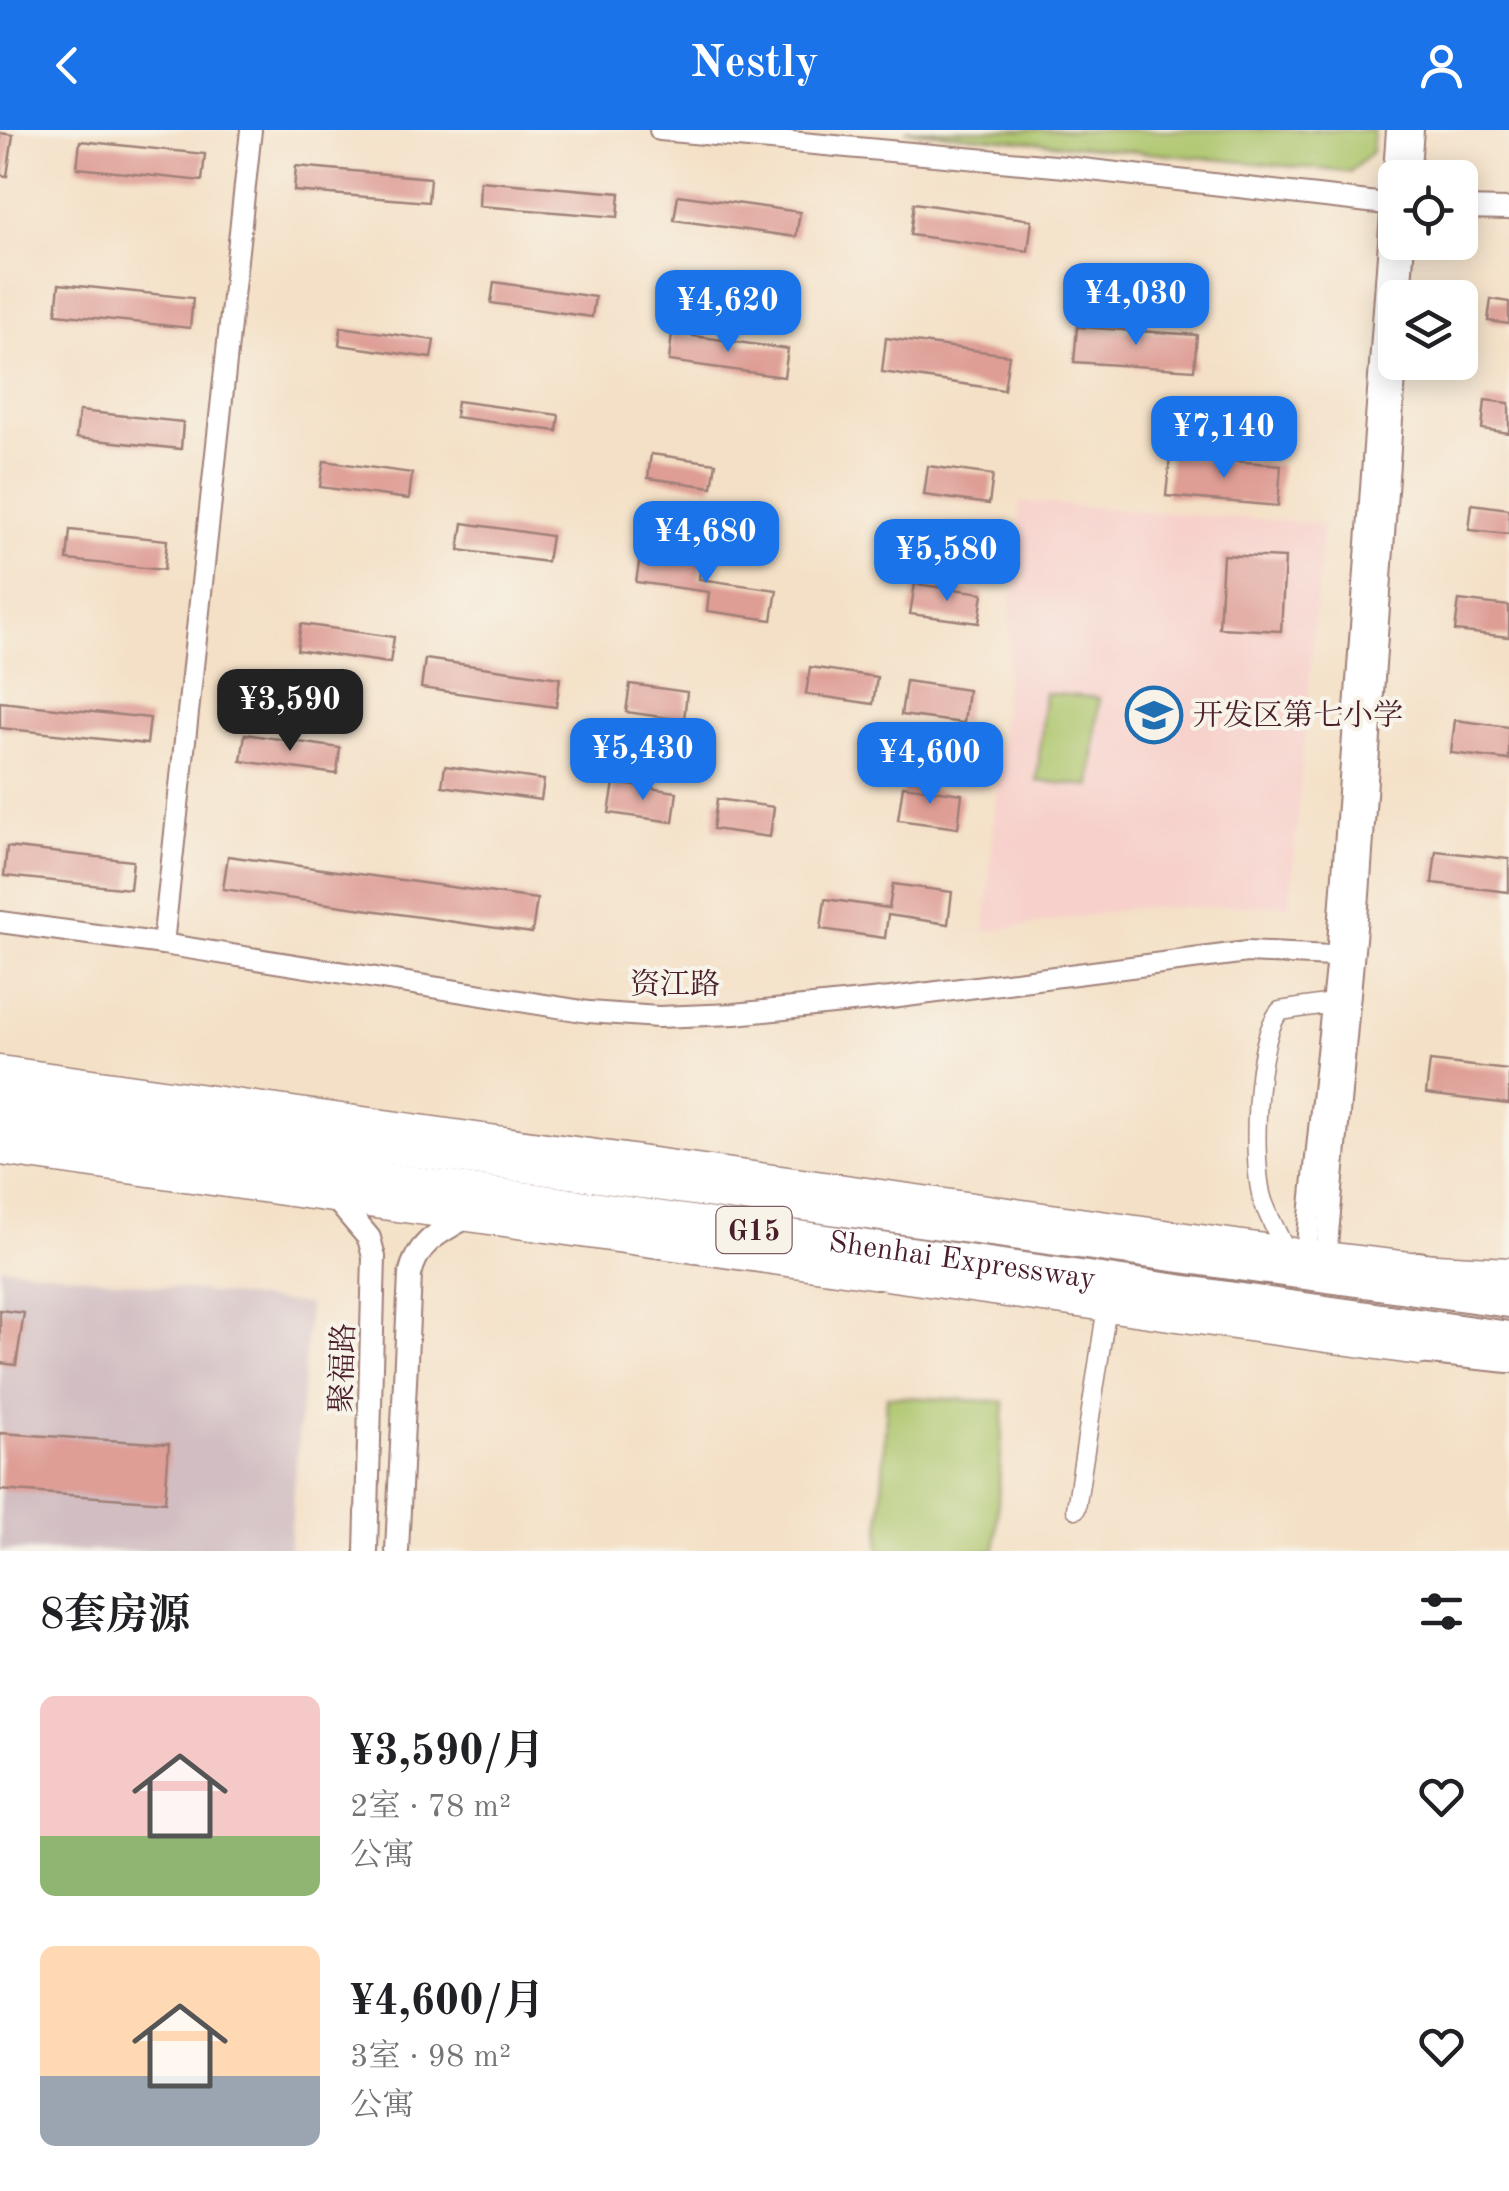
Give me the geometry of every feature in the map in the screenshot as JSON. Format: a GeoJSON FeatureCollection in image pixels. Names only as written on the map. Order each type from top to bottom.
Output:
{"type":"FeatureCollection","features":[{"type":"Feature","properties":{"kind":"highway"},"geometry":{"type":"LineString","coordinates":[[0,1070],[1509,1282]]}},
{"type":"Feature","properties":{"kind":"highway","name":"Shenhai Expressway"},"geometry":{"type":"LineString","coordinates":[[0,1095],[1509,1302]]}},
{"type":"Feature","properties":{"kind":"highway","name":"Shenhai Expressway"},"geometry":{"type":"LineString","coordinates":[[0,1124],[1509,1337]]}},
{"type":"Feature","properties":{"kind":"highway"},"geometry":{"type":"LineString","coordinates":[[0,1151],[1107,1306],[1509,1357]]}},
{"type":"Feature","properties":{"kind":"highway"},"geometry":{"type":"LineString","coordinates":[[1418,1267],[1509,1272]]}},
{"type":"Feature","properties":{"kind":"highway"},"geometry":{"type":"LineString","coordinates":[[1401,1346],[1509,1372]]}},
{"type":"Feature","properties":{"kind":"main road","name":"聚福路"},"geometry":{"type":"LineString","coordinates":[[336,1199],[368,1238],[374,1257],[366,1551]]}},
{"type":"Feature","properties":{"kind":"main road","name":"聚福路"},"geometry":{"type":"LineString","coordinates":[[397,1551],[410,1275],[414,1257],[426,1241],[465,1218]]}},
{"type":"Feature","properties":{"kind":"street"},"geometry":{"type":"LineString","coordinates":[[163,944],[252,130]]}},
{"type":"Feature","properties":{"kind":"street"},"geometry":{"type":"LineString","coordinates":[[660,130],[1065,168],[1378,203]]}},
{"type":"Feature","properties":{"kind":"street"},"geometry":{"type":"LineString","coordinates":[[1395,160],[1397,130]]}},
{"type":"Feature","properties":{"kind":"street"},"geometry":{"type":"LineString","coordinates":[[1410,160],[1413,130]]}},
{"type":"Feature","properties":{"kind":"street"},"geometry":{"type":"LineString","coordinates":[[1478,208],[1509,209]]}},
{"type":"Feature","properties":{"kind":"street"},"geometry":{"type":"LineString","coordinates":[[1306,1253],[1332,1003],[1345,957],[1389,260]]}},
{"type":"Feature","properties":{"kind":"street"},"geometry":{"type":"LineString","coordinates":[[1306,1253],[1345,957],[1394,380]]}},
{"type":"Feature","properties":{"kind":"street","name":"资江路"},"geometry":{"type":"LineString","coordinates":[[0,922],[589,1012],[658,1017],[736,1014],[891,998],[1247,952],[1345,957]]}},
{"type":"Feature","properties":{"kind":"street"},"geometry":{"type":"LineString","coordinates":[[1306,1253],[1262,1198],[1255,1128],[1269,1032],[1280,1011],[1332,1003]]}},
{"type":"Feature","properties":{"kind":"street"},"geometry":{"type":"LineString","coordinates":[[1076,1508],[1107,1306]]}},
{"type":"Feature","properties":{"kind":"shaded area","name":"开发区第七小学"},"geometry":{"type":"Polygon","coordinates":[[[1020,502],[1323,524],[1290,905],[1134,908],[985,932],[1020,502]]]}},
{"type":"Feature","properties":{"kind":"shaded area"},"geometry":{"type":"Polygon","coordinates":[[[0,1266],[309,1305],[289,1551],[0,1551],[0,1266]]]}},
{"type":"Feature","properties":{"kind":"green space"},"geometry":{"type":"Polygon","coordinates":[[[905,130],[1374,130],[1372,152],[1350,172],[905,130]]]}},
{"type":"Feature","properties":{"kind":"green space"},"geometry":{"type":"Polygon","coordinates":[[[1045,693],[1099,698],[1091,786],[1037,781],[1045,693]]]}},
{"type":"Feature","properties":{"kind":"green space"},"geometry":{"type":"Polygon","coordinates":[[[887,1396],[1004,1402],[995,1551],[879,1551],[887,1396]]]}},
{"type":"Feature","properties":{"kind":"building"},"geometry":{"type":"Polygon","coordinates":[[[0,133],[13,135],[7,176],[0,175],[0,133]]]}},
{"type":"Feature","properties":{"kind":"building"},"geometry":{"type":"Polygon","coordinates":[[[80,141],[205,154],[202,181],[77,168],[80,141]]]}},
{"type":"Feature","properties":{"kind":"building"},"geometry":{"type":"Polygon","coordinates":[[[296,166],[430,178],[428,202],[294,191],[296,166]]]}},
{"type":"Feature","properties":{"kind":"building"},"geometry":{"type":"Polygon","coordinates":[[[480,181],[620,193],[618,217],[479,206],[480,181]]]}},
{"type":"Feature","properties":{"kind":"building"},"geometry":{"type":"Polygon","coordinates":[[[678,195],[800,212],[796,237],[674,220],[678,195]]]}},
{"type":"Feature","properties":{"kind":"building"},"geometry":{"type":"Polygon","coordinates":[[[914,203],[1032,220],[1028,251],[910,235],[914,203]]]}},
{"type":"Feature","properties":{"kind":"building"},"geometry":{"type":"Polygon","coordinates":[[[494,282],[595,297],[592,317],[491,303],[494,282]]]}},
{"type":"Feature","properties":{"kind":"building"},"geometry":{"type":"Polygon","coordinates":[[[59,284],[193,298],[190,328],[56,314],[59,284]]]}},
{"type":"Feature","properties":{"kind":"building"},"geometry":{"type":"Polygon","coordinates":[[[1491,299],[1509,302],[1509,324],[1488,321],[1491,299]]]}},
{"type":"Feature","properties":{"kind":"building"},"geometry":{"type":"Polygon","coordinates":[[[341,327],[434,340],[431,358],[339,345],[341,327]]]}},
{"type":"Feature","properties":{"kind":"building"},"geometry":{"type":"Polygon","coordinates":[[[1077,327],[1197,335],[1194,370],[1074,362],[1077,327]]]}},
{"type":"Feature","properties":{"kind":"building"},"geometry":{"type":"Polygon","coordinates":[[[672,333],[788,349],[784,377],[669,361],[672,333]]]}},
{"type":"Feature","properties":{"kind":"building"},"geometry":{"type":"Polygon","coordinates":[[[886,338],[1009,355],[1004,390],[882,372],[886,338]]]}},
{"type":"Feature","properties":{"kind":"building"},"geometry":{"type":"Polygon","coordinates":[[[1485,400],[1509,403],[1509,433],[1482,429],[1485,400]]]}},
{"type":"Feature","properties":{"kind":"building"},"geometry":{"type":"Polygon","coordinates":[[[457,401],[559,415],[557,431],[455,417],[457,401]]]}},
{"type":"Feature","properties":{"kind":"building"},"geometry":{"type":"Polygon","coordinates":[[[79,411],[183,422],[181,449],[76,438],[79,411]]]}},
{"type":"Feature","properties":{"kind":"building"},"geometry":{"type":"Polygon","coordinates":[[[651,454],[716,463],[712,487],[648,478],[651,454]]]}},
{"type":"Feature","properties":{"kind":"building"},"geometry":{"type":"Polygon","coordinates":[[[1170,456],[1281,465],[1278,506],[1166,496],[1170,456]]]}},
{"type":"Feature","properties":{"kind":"building"},"geometry":{"type":"Polygon","coordinates":[[[324,461],[412,473],[409,499],[320,487],[324,461]]]}},
{"type":"Feature","properties":{"kind":"building"},"geometry":{"type":"Polygon","coordinates":[[[928,466],[993,475],[989,504],[924,495],[928,466]]]}},
{"type":"Feature","properties":{"kind":"building"},"geometry":{"type":"Polygon","coordinates":[[[1472,504],[1509,509],[1509,534],[1469,530],[1472,504]]]}},
{"type":"Feature","properties":{"kind":"building"},"geometry":{"type":"Polygon","coordinates":[[[463,523],[551,536],[547,562],[459,550],[463,523]]]}},
{"type":"Feature","properties":{"kind":"building"},"geometry":{"type":"Polygon","coordinates":[[[70,530],[167,540],[164,570],[67,560],[70,530]]]}},
{"type":"Feature","properties":{"kind":"building"},"geometry":{"type":"Polygon","coordinates":[[[641,550],[702,559],[699,579],[777,590],[772,620],[707,611],[709,592],[636,582],[641,550]]]}},
{"type":"Feature","properties":{"kind":"building"},"geometry":{"type":"Polygon","coordinates":[[[1223,555],[1285,558],[1281,631],[1219,628],[1223,555]]]}},
{"type":"Feature","properties":{"kind":"building"},"geometry":{"type":"Polygon","coordinates":[[[915,584],[983,593],[979,623],[910,614],[915,584]]]}},
{"type":"Feature","properties":{"kind":"building"},"geometry":{"type":"Polygon","coordinates":[[[1459,600],[1509,606],[1509,637],[1455,631],[1459,600]]]}},
{"type":"Feature","properties":{"kind":"building"},"geometry":{"type":"Polygon","coordinates":[[[301,624],[394,637],[390,663],[297,650],[301,624]]]}},
{"type":"Feature","properties":{"kind":"building"},"geometry":{"type":"Polygon","coordinates":[[[425,659],[560,678],[556,707],[421,688],[425,659]]]}},
{"type":"Feature","properties":{"kind":"building"},"geometry":{"type":"Polygon","coordinates":[[[810,667],[877,677],[873,704],[806,694],[810,667]]]}},
{"type":"Feature","properties":{"kind":"building"},"geometry":{"type":"Polygon","coordinates":[[[906,681],[968,690],[964,723],[901,715],[906,681]]]}},
{"type":"Feature","properties":{"kind":"building"},"geometry":{"type":"Polygon","coordinates":[[[630,684],[687,692],[684,720],[626,712],[630,684]]]}},
{"type":"Feature","properties":{"kind":"building"},"geometry":{"type":"Polygon","coordinates":[[[0,702],[150,718],[147,744],[0,728],[0,702]]]}},
{"type":"Feature","properties":{"kind":"building"},"geometry":{"type":"Polygon","coordinates":[[[1455,720],[1509,727],[1509,760],[1451,753],[1455,720]]]}},
{"type":"Feature","properties":{"kind":"building"},"geometry":{"type":"Polygon","coordinates":[[[245,734],[340,748],[337,774],[241,761],[245,734]]]}},
{"type":"Feature","properties":{"kind":"building"},"geometry":{"type":"Polygon","coordinates":[[[445,766],[544,780],[541,800],[442,786],[445,766]]]}},
{"type":"Feature","properties":{"kind":"building"},"geometry":{"type":"Polygon","coordinates":[[[614,783],[677,792],[673,822],[609,813],[614,783]]]}},
{"type":"Feature","properties":{"kind":"building"},"geometry":{"type":"Polygon","coordinates":[[[903,786],[962,794],[958,828],[898,820],[903,786]]]}},
{"type":"Feature","properties":{"kind":"building"},"geometry":{"type":"Polygon","coordinates":[[[717,799],[774,807],[770,837],[713,829],[717,799]]]}},
{"type":"Feature","properties":{"kind":"building"},"geometry":{"type":"Polygon","coordinates":[[[7,847],[133,861],[130,889],[4,876],[7,847]]]}},
{"type":"Feature","properties":{"kind":"building"},"geometry":{"type":"Polygon","coordinates":[[[1436,851],[1509,859],[1509,892],[1432,883],[1436,851]]]}},
{"type":"Feature","properties":{"kind":"building"},"geometry":{"type":"Polygon","coordinates":[[[228,856],[537,899],[532,933],[223,889],[228,856]]]}},
{"type":"Feature","properties":{"kind":"building"},"geometry":{"type":"Polygon","coordinates":[[[893,884],[952,892],[948,924],[888,915],[885,938],[821,929],[825,899],[889,908],[893,884]]]}},
{"type":"Feature","properties":{"kind":"building"},"geometry":{"type":"Polygon","coordinates":[[[1430,1061],[1509,1070],[1509,1104],[1426,1094],[1430,1061]]]}},
{"type":"Feature","properties":{"kind":"building"},"geometry":{"type":"Polygon","coordinates":[[[0,1310],[24,1313],[16,1365],[0,1363],[0,1310]]]}},
{"type":"Feature","properties":{"kind":"building"},"geometry":{"type":"Polygon","coordinates":[[[0,1433],[169,1444],[165,1502],[0,1490],[0,1433]]]}},
{"type":"Feature","properties":{"kind":"place","name":"开发区第七小学"},"geometry":{"type":"Point","coordinates":[1154,715]}}]}
